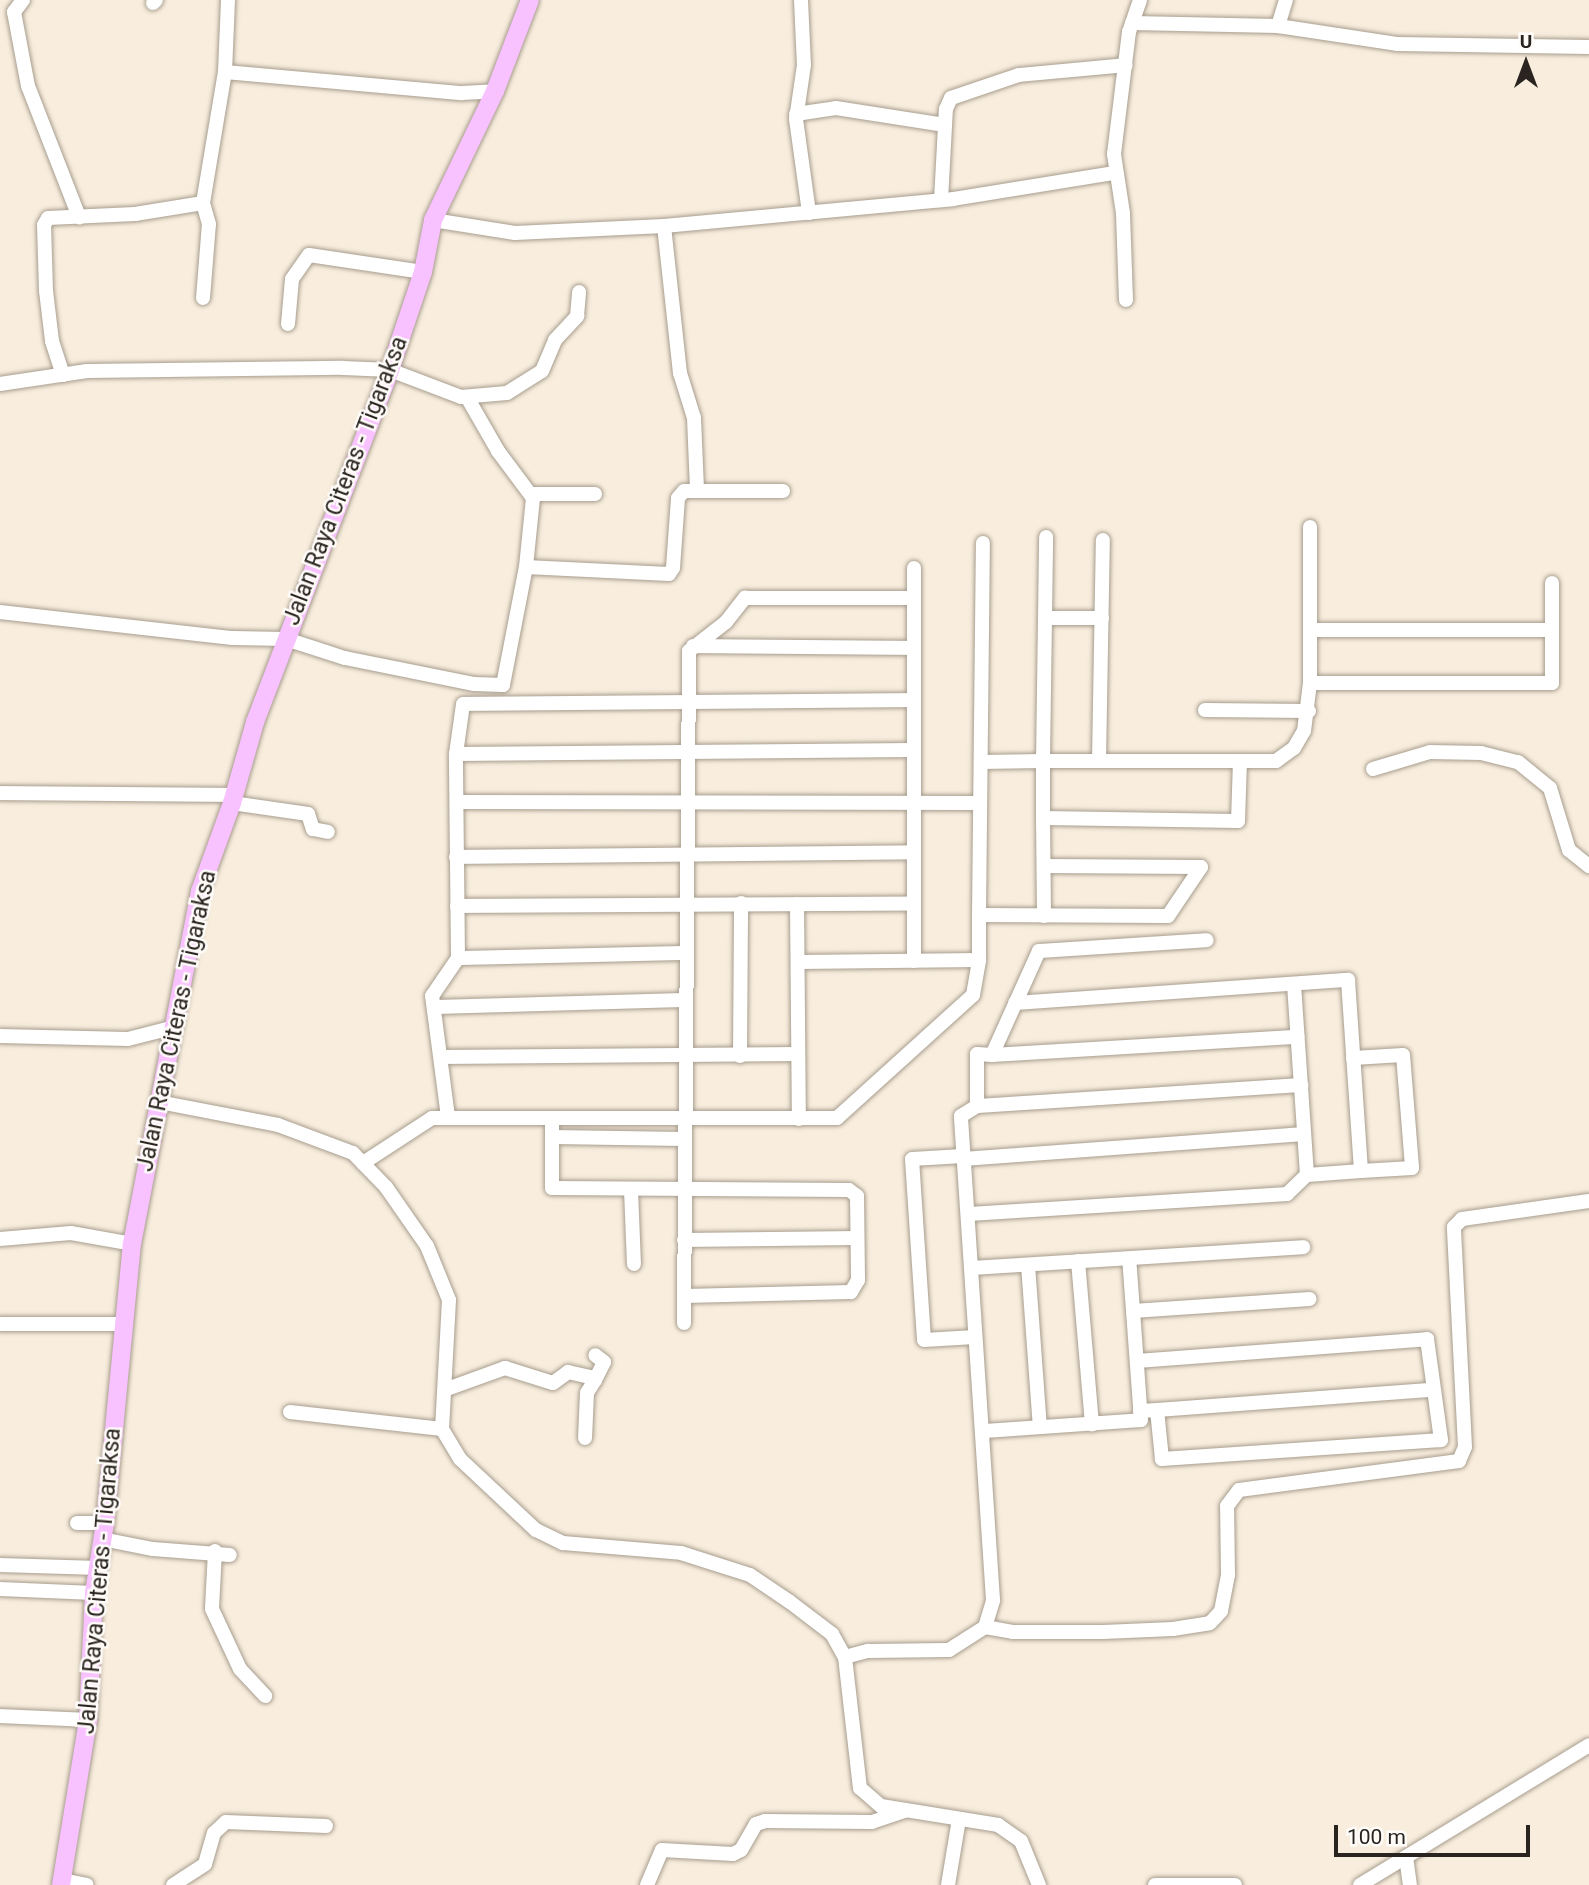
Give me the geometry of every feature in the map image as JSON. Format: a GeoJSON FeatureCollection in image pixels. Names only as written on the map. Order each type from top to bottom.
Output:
{"type":"FeatureCollection","features":[{"type":"Feature","properties":{"kind":"main road","name":"Jalan Raya Citeras - Tigaraksa"},"geometry":{"type":"LineString","coordinates":[[62,1883],[88,1720],[94,1593],[104,1531],[132,1244],[200,891],[233,799],[254,722],[390,370],[423,272],[433,220],[495,91],[530,0]]}},
{"type":"Feature","properties":{"kind":"street"},"geometry":{"type":"LineString","coordinates":[[23,0],[14,12],[29,86],[79,217]]}},
{"type":"Feature","properties":{"kind":"street"},"geometry":{"type":"LineString","coordinates":[[203,298],[209,224],[203,204],[225,72],[228,0]]}},
{"type":"Feature","properties":{"kind":"street"},"geometry":{"type":"LineString","coordinates":[[801,0],[804,65],[796,114],[809,213]]}},
{"type":"Feature","properties":{"kind":"street"},"geometry":{"type":"LineString","coordinates":[[1126,300],[1123,213],[1114,173],[1132,23],[1140,0]]}},
{"type":"Feature","properties":{"kind":"street"},"geometry":{"type":"LineString","coordinates":[[1278,26],[1286,0]]}},
{"type":"Feature","properties":{"kind":"street"},"geometry":{"type":"LineString","coordinates":[[1132,23],[1278,26],[1397,44],[1589,47]]}},
{"type":"Feature","properties":{"kind":"street"},"geometry":{"type":"LineString","coordinates":[[940,200],[948,102],[961,93],[1019,75],[1126,65]]}},
{"type":"Feature","properties":{"kind":"street"},"geometry":{"type":"LineString","coordinates":[[225,72],[462,93],[495,91]]}},
{"type":"Feature","properties":{"kind":"street"},"geometry":{"type":"LineString","coordinates":[[796,114],[836,108],[945,125]]}},
{"type":"Feature","properties":{"kind":"street"},"geometry":{"type":"LineString","coordinates":[[433,220],[514,233],[664,226],[940,200],[1114,173]]}},
{"type":"Feature","properties":{"kind":"street"},"geometry":{"type":"LineString","coordinates":[[63,375],[52,341],[44,225],[57,216],[79,217],[203,204]]}},
{"type":"Feature","properties":{"kind":"street"},"geometry":{"type":"LineString","coordinates":[[664,226],[680,373],[694,418],[697,490]]}},
{"type":"Feature","properties":{"kind":"street"},"geometry":{"type":"LineString","coordinates":[[289,324],[292,279],[309,255],[423,272]]}},
{"type":"Feature","properties":{"kind":"street"},"geometry":{"type":"LineString","coordinates":[[0,384],[63,375],[154,369],[390,370],[467,397],[507,393],[542,371],[555,340],[578,316],[579,292]]}},
{"type":"Feature","properties":{"kind":"street"},"geometry":{"type":"LineString","coordinates":[[0,612],[233,638],[286,639],[345,658],[474,684],[503,685],[526,567],[532,494],[498,451],[467,397]]}},
{"type":"Feature","properties":{"kind":"street"},"geometry":{"type":"LineString","coordinates":[[526,567],[669,574],[673,568],[678,498],[684,491],[783,491]]}},
{"type":"Feature","properties":{"kind":"street"},"geometry":{"type":"LineString","coordinates":[[532,494],[595,494]]}},
{"type":"Feature","properties":{"kind":"street"},"geometry":{"type":"LineString","coordinates":[[981,762],[1276,761],[1294,748],[1308,711],[1310,527]]}},
{"type":"Feature","properties":{"kind":"street"},"geometry":{"type":"LineString","coordinates":[[1044,916],[1046,537]]}},
{"type":"Feature","properties":{"kind":"street"},"geometry":{"type":"LineString","coordinates":[[1100,761],[1103,540]]}},
{"type":"Feature","properties":{"kind":"street"},"geometry":{"type":"LineString","coordinates":[[363,1163],[432,1118],[837,1118],[973,995],[979,960],[978,803],[981,762],[982,542]]}},
{"type":"Feature","properties":{"kind":"street"},"geometry":{"type":"LineString","coordinates":[[914,568],[914,961]]}},
{"type":"Feature","properties":{"kind":"street"},"geometry":{"type":"LineString","coordinates":[[1310,683],[1552,683],[1552,583]]}},
{"type":"Feature","properties":{"kind":"street"},"geometry":{"type":"LineString","coordinates":[[684,1323],[686,664],[693,646],[726,622],[744,598],[914,598]]}},
{"type":"Feature","properties":{"kind":"street"},"geometry":{"type":"LineString","coordinates":[[1045,618],[1102,618]]}},
{"type":"Feature","properties":{"kind":"street"},"geometry":{"type":"LineString","coordinates":[[1310,630],[1552,630]]}},
{"type":"Feature","properties":{"kind":"street"},"geometry":{"type":"LineString","coordinates":[[693,646],[914,648]]}},
{"type":"Feature","properties":{"kind":"street"},"geometry":{"type":"LineString","coordinates":[[448,1117],[432,996],[458,958],[456,754],[463,704],[686,699],[914,700]]}},
{"type":"Feature","properties":{"kind":"street"},"geometry":{"type":"LineString","coordinates":[[1205,710],[1308,711]]}},
{"type":"Feature","properties":{"kind":"street"},"geometry":{"type":"LineString","coordinates":[[456,754],[914,750]]}},
{"type":"Feature","properties":{"kind":"street"},"geometry":{"type":"LineString","coordinates":[[1373,769],[1430,752],[1500,755],[1518,762],[1550,788],[1569,850],[1589,866]]}},
{"type":"Feature","properties":{"kind":"street"},"geometry":{"type":"LineString","coordinates":[[1043,818],[1238,821],[1240,761]]}},
{"type":"Feature","properties":{"kind":"street"},"geometry":{"type":"LineString","coordinates":[[0,793],[233,799],[308,814],[313,829],[328,832]]}},
{"type":"Feature","properties":{"kind":"street"},"geometry":{"type":"LineString","coordinates":[[458,802],[978,803]]}},
{"type":"Feature","properties":{"kind":"street"},"geometry":{"type":"LineString","coordinates":[[456,857],[913,852]]}},
{"type":"Feature","properties":{"kind":"street"},"geometry":{"type":"LineString","coordinates":[[979,915],[1168,916],[1200,867],[1044,866]]}},
{"type":"Feature","properties":{"kind":"street"},"geometry":{"type":"LineString","coordinates":[[457,906],[685,902],[913,904]]}},
{"type":"Feature","properties":{"kind":"street"},"geometry":{"type":"LineString","coordinates":[[740,1056],[741,903]]}},
{"type":"Feature","properties":{"kind":"street"},"geometry":{"type":"LineString","coordinates":[[797,904],[799,1119]]}},
{"type":"Feature","properties":{"kind":"street"},"geometry":{"type":"LineString","coordinates":[[992,1055],[1039,951],[1208,940]]}},
{"type":"Feature","properties":{"kind":"street"},"geometry":{"type":"LineString","coordinates":[[458,958],[685,953]]}},
{"type":"Feature","properties":{"kind":"street"},"geometry":{"type":"LineString","coordinates":[[799,962],[979,960]]}},
{"type":"Feature","properties":{"kind":"street"},"geometry":{"type":"LineString","coordinates":[[1015,1003],[1294,986],[1348,980],[1361,1171]]}},
{"type":"Feature","properties":{"kind":"street"},"geometry":{"type":"LineString","coordinates":[[1294,986],[1307,1175]]}},
{"type":"Feature","properties":{"kind":"street"},"geometry":{"type":"LineString","coordinates":[[434,1007],[685,1000]]}},
{"type":"Feature","properties":{"kind":"street"},"geometry":{"type":"LineString","coordinates":[[0,1036],[128,1039],[175,1027]]}},
{"type":"Feature","properties":{"kind":"street"},"geometry":{"type":"LineString","coordinates":[[977,1105],[977,1054],[1297,1037]]}},
{"type":"Feature","properties":{"kind":"street"},"geometry":{"type":"LineString","coordinates":[[441,1057],[798,1054]]}},
{"type":"Feature","properties":{"kind":"street"},"geometry":{"type":"LineString","coordinates":[[969,1214],[1287,1194],[1307,1175],[1412,1168],[1404,1055],[1353,1058]]}},
{"type":"Feature","properties":{"kind":"street"},"geometry":{"type":"LineString","coordinates":[[845,1657],[868,1651],[949,1650],[985,1627],[993,1600],[985,1431],[975,1337],[961,1116],[977,1105],[1301,1085]]}},
{"type":"Feature","properties":{"kind":"street"},"geometry":{"type":"LineString","coordinates":[[159,1102],[278,1125],[352,1153],[387,1186],[427,1246],[449,1300],[447,1389],[442,1429],[460,1459],[536,1530],[563,1543],[681,1553],[750,1575],[832,1634],[845,1657],[860,1788],[881,1806],[998,1825],[1021,1841],[1039,1885]]}},
{"type":"Feature","properties":{"kind":"street"},"geometry":{"type":"LineString","coordinates":[[552,1118],[552,1188],[852,1191],[858,1200],[858,1280],[851,1293],[684,1296]]}},
{"type":"Feature","properties":{"kind":"street"},"geometry":{"type":"LineString","coordinates":[[975,1337],[924,1340],[912,1159],[1304,1134]]}},
{"type":"Feature","properties":{"kind":"street"},"geometry":{"type":"LineString","coordinates":[[552,1137],[684,1139]]}},
{"type":"Feature","properties":{"kind":"street"},"geometry":{"type":"LineString","coordinates":[[631,1189],[634,1264]]}},
{"type":"Feature","properties":{"kind":"street"},"geometry":{"type":"LineString","coordinates":[[985,1627],[1013,1632],[1103,1632],[1173,1629],[1210,1623],[1221,1611],[1227,1574],[1227,1506],[1239,1490],[1459,1461],[1465,1447],[1454,1227],[1462,1219],[1589,1201]]}},
{"type":"Feature","properties":{"kind":"street"},"geometry":{"type":"LineString","coordinates":[[0,1239],[71,1233],[132,1244]]}},
{"type":"Feature","properties":{"kind":"street"},"geometry":{"type":"LineString","coordinates":[[684,1240],[857,1238]]}},
{"type":"Feature","properties":{"kind":"street"},"geometry":{"type":"LineString","coordinates":[[971,1268],[1303,1247]]}},
{"type":"Feature","properties":{"kind":"street"},"geometry":{"type":"LineString","coordinates":[[985,1431],[1141,1420],[1129,1258]]}},
{"type":"Feature","properties":{"kind":"street"},"geometry":{"type":"LineString","coordinates":[[1078,1261],[1092,1423]]}},
{"type":"Feature","properties":{"kind":"street"},"geometry":{"type":"LineString","coordinates":[[1028,1265],[1040,1427]]}},
{"type":"Feature","properties":{"kind":"street"},"geometry":{"type":"LineString","coordinates":[[1133,1311],[1310,1299]]}},
{"type":"Feature","properties":{"kind":"street"},"geometry":{"type":"LineString","coordinates":[[0,1324],[124,1324]]}},
{"type":"Feature","properties":{"kind":"street"},"geometry":{"type":"LineString","coordinates":[[1137,1361],[1427,1339],[1441,1440],[1161,1460],[1157,1410]]}},
{"type":"Feature","properties":{"kind":"street"},"geometry":{"type":"LineString","coordinates":[[585,1438],[587,1393],[604,1362],[595,1355]]}},
{"type":"Feature","properties":{"kind":"street"},"geometry":{"type":"LineString","coordinates":[[447,1389],[505,1368],[550,1383],[568,1372],[595,1380]]}},
{"type":"Feature","properties":{"kind":"street"},"geometry":{"type":"LineString","coordinates":[[1140,1411],[1432,1390]]}},
{"type":"Feature","properties":{"kind":"street"},"geometry":{"type":"LineString","coordinates":[[290,1412],[442,1429]]}},
{"type":"Feature","properties":{"kind":"street"},"geometry":{"type":"LineString","coordinates":[[77,1523],[153,1549],[223,1553],[212,1609],[240,1670],[265,1696]]}},
{"type":"Feature","properties":{"kind":"street"},"geometry":{"type":"LineString","coordinates":[[0,1565],[99,1569]]}},
{"type":"Feature","properties":{"kind":"street"},"geometry":{"type":"LineString","coordinates":[[0,1589],[94,1593]]}},
{"type":"Feature","properties":{"kind":"street"},"geometry":{"type":"LineString","coordinates":[[0,1716],[88,1720]]}},
{"type":"Feature","properties":{"kind":"street"},"geometry":{"type":"LineString","coordinates":[[1360,1885],[1589,1745]]}},
{"type":"Feature","properties":{"kind":"street"},"geometry":{"type":"LineString","coordinates":[[647,1885],[662,1850],[733,1854],[741,1850],[756,1824],[765,1821],[872,1822],[909,1809]]}},
{"type":"Feature","properties":{"kind":"street"},"geometry":{"type":"LineString","coordinates":[[948,1885],[959,1819]]}},
{"type":"Feature","properties":{"kind":"street"},"geometry":{"type":"LineString","coordinates":[[173,1885],[205,1864],[214,1833],[226,1822],[326,1826]]}},
{"type":"Feature","properties":{"kind":"street"},"geometry":{"type":"LineString","coordinates":[[1406,1857],[1410,1885]]}},
{"type":"Feature","properties":{"kind":"street"},"geometry":{"type":"LineString","coordinates":[[62,1883],[87,1885]]}},
{"type":"Feature","properties":{"kind":"street"},"geometry":{"type":"LineString","coordinates":[[1155,1885],[1235,1885]]}}]}
